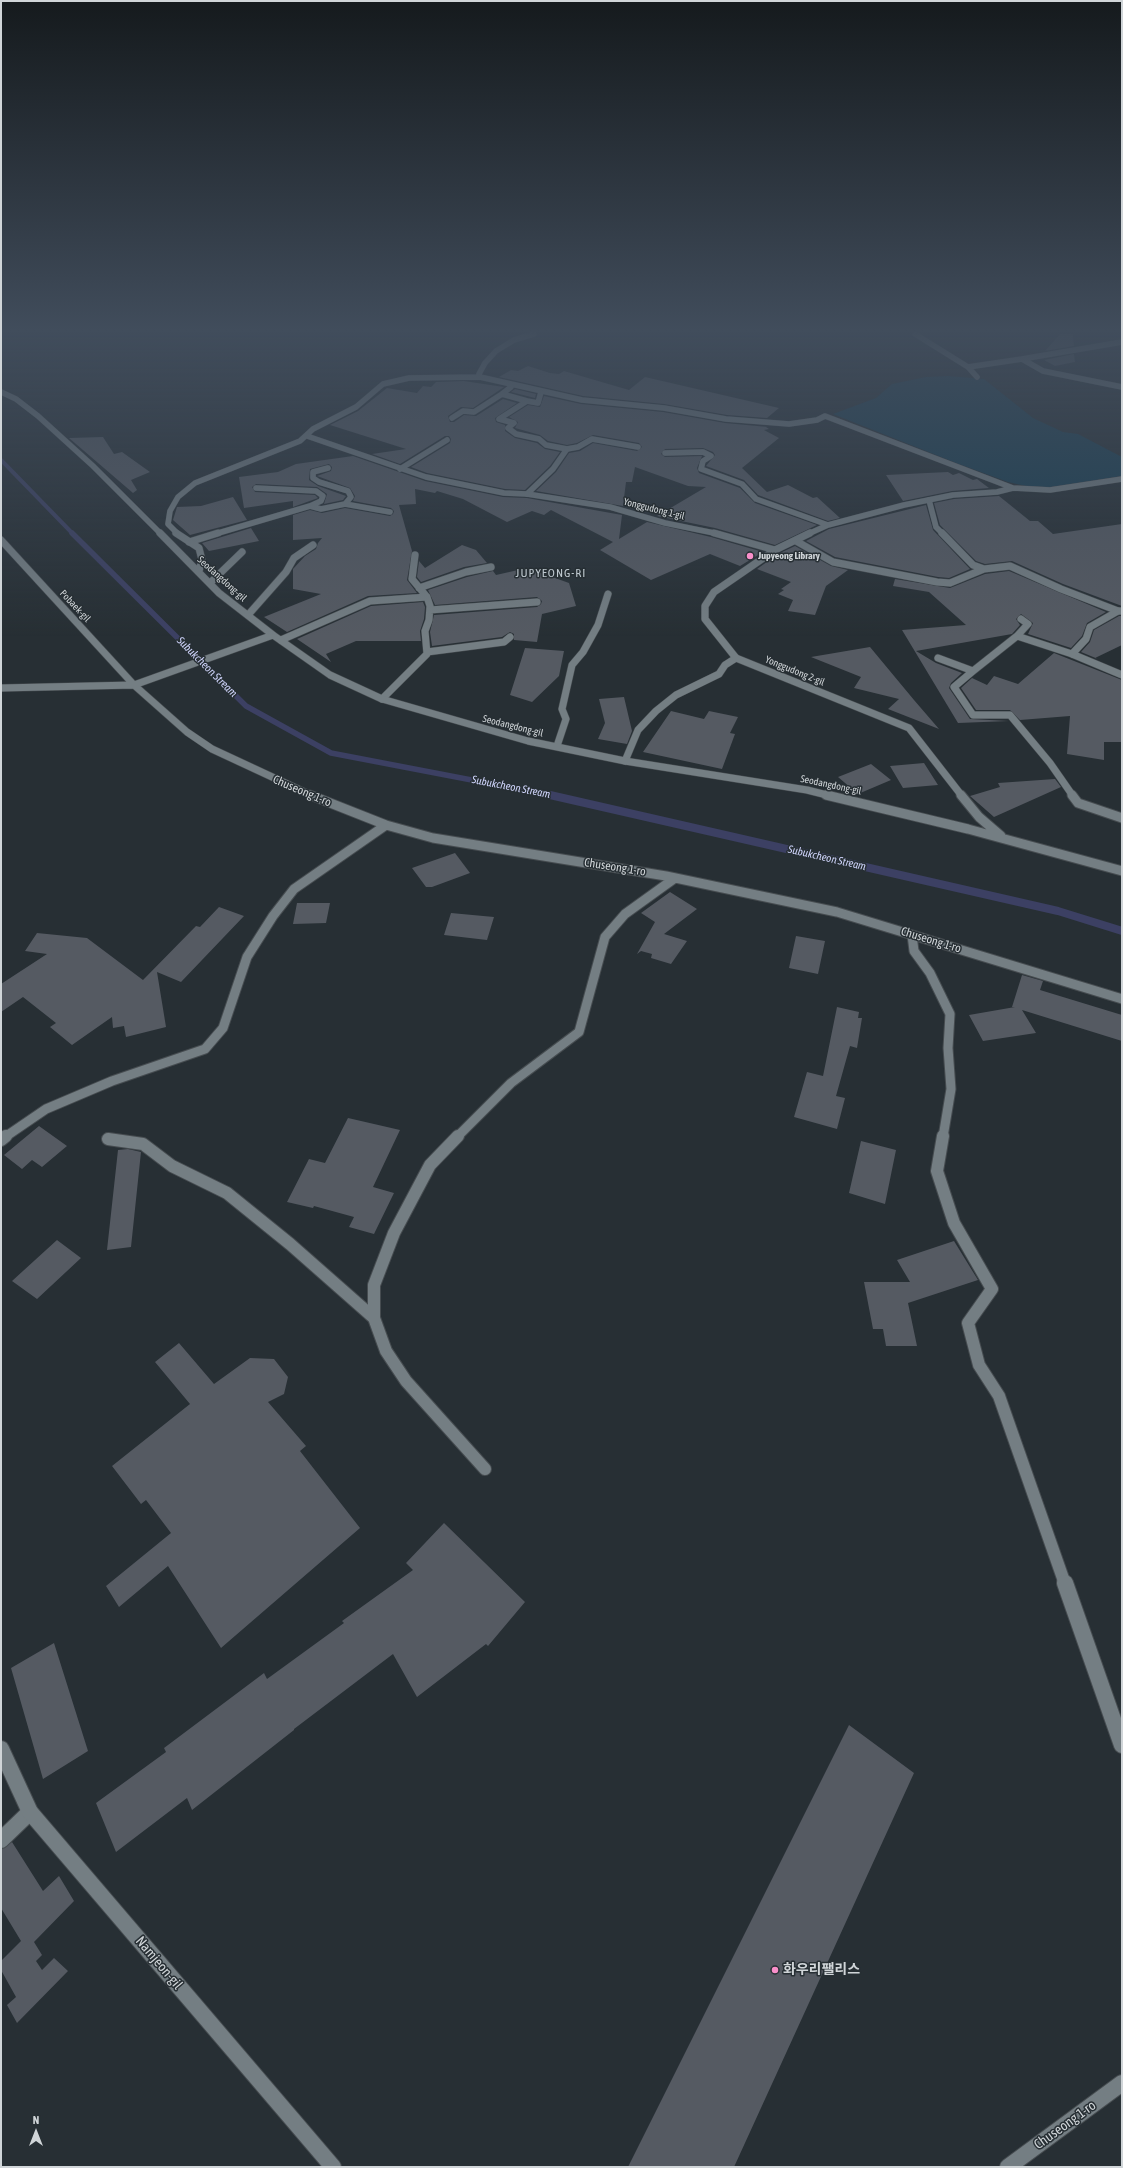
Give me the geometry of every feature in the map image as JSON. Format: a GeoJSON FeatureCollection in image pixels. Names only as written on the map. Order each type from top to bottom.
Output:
{"type":"FeatureCollection","features":[{"type":"Feature","properties":{"kind":"street","name":"Seodangdong-gil"},"geometry":{"type":"LineString","coordinates":[[59,435],[93,466],[210,583],[248,615],[273,635],[330,675],[382,699],[528,741],[624,761],[807,790],[900,811],[1122,871]]}},
{"type":"Feature","properties":{"kind":"street"},"geometry":{"type":"LineString","coordinates":[[521,435],[539,439],[546,445],[567,449],[578,447],[592,438],[638,447]]}},
{"type":"Feature","properties":{"kind":"street"},"geometry":{"type":"LineString","coordinates":[[875,435],[1013,488],[1050,490],[1122,479]]}},
{"type":"Feature","properties":{"kind":"street","name":"Yonggudong 1-gil"},"geometry":{"type":"LineString","coordinates":[[307,436],[426,477],[504,493],[527,494],[610,507],[665,523],[736,538],[774,550]]}},
{"type":"Feature","properties":{"kind":"street"},"geometry":{"type":"LineString","coordinates":[[199,571],[202,560],[200,550],[174,532],[168,524],[170,511],[178,497],[194,483],[287,446],[307,436]]}},
{"type":"Feature","properties":{"kind":"street"},"geometry":{"type":"LineString","coordinates":[[400,468],[446,440]]}},
{"type":"Feature","properties":{"kind":"street"},"geometry":{"type":"LineString","coordinates":[[527,494],[553,469],[567,449]]}},
{"type":"Feature","properties":{"kind":"street"},"geometry":{"type":"LineString","coordinates":[[665,453],[695,451],[703,452],[711,456],[703,461],[701,469],[742,484],[756,499],[828,525]]}},
{"type":"Feature","properties":{"kind":"street"},"geometry":{"type":"LineString","coordinates":[[328,468],[313,472],[313,478],[319,482],[348,491],[351,497],[344,504]]}},
{"type":"Feature","properties":{"kind":"street"},"geometry":{"type":"LineString","coordinates":[[189,542],[310,506],[321,501],[323,496],[316,491],[256,488]]}},
{"type":"Feature","properties":{"kind":"street","name":"Yonggudong 2-gil"},"geometry":{"type":"LineString","coordinates":[[1004,839],[979,817],[909,728],[736,658],[705,619],[705,606],[714,592],[774,550],[828,525],[953,495],[998,492],[1013,488]]}},
{"type":"Feature","properties":{"kind":"street"},"geometry":{"type":"LineString","coordinates":[[929,500],[936,526],[973,565],[984,569]]}},
{"type":"Feature","properties":{"kind":"street"},"geometry":{"type":"LineString","coordinates":[[310,506],[321,509],[344,504],[390,512]]}},
{"type":"Feature","properties":{"kind":"street","name":"Pobaek-gil"},"geometry":{"type":"LineString","coordinates":[[1,540],[134,685]]}},
{"type":"Feature","properties":{"kind":"street"},"geometry":{"type":"LineString","coordinates":[[796,541],[833,562],[898,576],[937,582],[950,583],[984,569],[1010,566],[1061,589],[1120,611]]}},
{"type":"Feature","properties":{"kind":"street"},"geometry":{"type":"LineString","coordinates":[[248,615],[286,572],[294,558],[313,545]]}},
{"type":"Feature","properties":{"kind":"street"},"geometry":{"type":"LineString","coordinates":[[210,583],[242,552]]}},
{"type":"Feature","properties":{"kind":"street"},"geometry":{"type":"LineString","coordinates":[[382,699],[415,669],[427,654],[425,631],[430,610],[427,597],[412,579],[415,555]]}},
{"type":"Feature","properties":{"kind":"street"},"geometry":{"type":"LineString","coordinates":[[419,588],[466,572],[491,567]]}},
{"type":"Feature","properties":{"kind":"street"},"geometry":{"type":"LineString","coordinates":[[557,746],[566,719],[562,709],[572,665],[583,652],[598,625],[608,594]]}},
{"type":"Feature","properties":{"kind":"street"},"geometry":{"type":"LineString","coordinates":[[281,640],[319,625],[370,601],[427,597]]}},
{"type":"Feature","properties":{"kind":"street"},"geometry":{"type":"LineString","coordinates":[[430,610],[537,602]]}},
{"type":"Feature","properties":{"kind":"street"},"geometry":{"type":"LineString","coordinates":[[1072,654],[1086,639],[1090,627],[1120,611]]}},
{"type":"Feature","properties":{"kind":"street"},"geometry":{"type":"LineString","coordinates":[[1021,619],[1028,624],[1017,636],[954,688],[973,715],[1010,715],[1050,763],[1078,803],[1122,818]]}},
{"type":"Feature","properties":{"kind":"street"},"geometry":{"type":"LineString","coordinates":[[1,688],[134,685],[273,635]]}},
{"type":"Feature","properties":{"kind":"street"},"geometry":{"type":"LineString","coordinates":[[1017,636],[1072,654],[1122,675]]}},
{"type":"Feature","properties":{"kind":"street"},"geometry":{"type":"LineString","coordinates":[[427,652],[504,642],[510,637]]}},
{"type":"Feature","properties":{"kind":"street"},"geometry":{"type":"LineString","coordinates":[[624,761],[638,730],[656,711],[676,695],[718,674],[725,665],[736,658]]}},
{"type":"Feature","properties":{"kind":"street"},"geometry":{"type":"LineString","coordinates":[[938,658],[973,672]]}},
{"type":"Feature","properties":{"kind":"street","name":"Chuseong 1-ro"},"geometry":{"type":"LineString","coordinates":[[134,685],[187,732],[212,749],[291,787],[386,825],[433,838],[675,878],[837,912],[1122,999]]}},
{"type":"Feature","properties":{"kind":"street"},"geometry":{"type":"LineString","coordinates":[[1,1140],[46,1109],[112,1081],[204,1049],[223,1028],[247,957],[273,916],[294,889],[386,825]]}},
{"type":"Feature","properties":{"kind":"street"},"geometry":{"type":"LineString","coordinates":[[485,1469],[406,1382],[386,1351],[374,1318],[374,1284],[394,1233],[430,1165],[511,1083],[579,1032],[605,937],[625,914],[675,878]]}},
{"type":"Feature","properties":{"kind":"street"},"geometry":{"type":"LineString","coordinates":[[912,934],[914,951],[930,973],[950,1014],[948,1048],[951,1089],[937,1171],[954,1223],[992,1289],[968,1323],[979,1365],[999,1396],[1122,1745]]}},
{"type":"Feature","properties":{"kind":"street"},"geometry":{"type":"LineString","coordinates":[[108,1138],[142,1144],[172,1166],[227,1193],[290,1244],[374,1318]]}},
{"type":"Feature","properties":{"kind":"street","name":"Namjeon-gil"},"geometry":{"type":"LineString","coordinates":[[1,1749],[30,1812],[333,2167]]}},
{"type":"Feature","properties":{"kind":"street"},"geometry":{"type":"LineString","coordinates":[[1,1840],[30,1812]]}},
{"type":"Feature","properties":{"kind":"street","name":"Chuseong 1-ro"},"geometry":{"type":"LineString","coordinates":[[1008,2167],[1122,2083]]}},
{"type":"Feature","properties":{"kind":"shaded area"},"geometry":{"type":"Polygon","coordinates":[[[886,435],[1080,435],[1122,457],[1122,476],[1039,489],[1008,482],[886,435]]]}},
{"type":"Feature","properties":{"kind":"building"},"geometry":{"type":"Polygon","coordinates":[[[362,435],[511,435],[515,438],[537,443],[545,449],[560,452],[550,466],[525,490],[505,489],[427,473],[411,467],[450,443],[451,439],[449,436],[445,436],[400,464],[372,454],[406,449],[362,435]]]}},
{"type":"Feature","properties":{"kind":"building"},"geometry":{"type":"Polygon","coordinates":[[[540,435],[593,435],[577,443],[567,445],[548,441],[540,435]]]}},
{"type":"Feature","properties":{"kind":"building"},"geometry":{"type":"Polygon","coordinates":[[[594,435],[774,435],[779,438],[742,468],[767,492],[788,485],[813,498],[817,497],[840,518],[828,521],[758,495],[744,480],[706,466],[715,455],[713,452],[703,448],[665,449],[661,454],[665,457],[702,456],[697,468],[699,473],[740,488],[755,503],[817,525],[775,545],[715,528],[657,516],[706,487],[688,486],[635,467],[632,482],[626,482],[623,506],[536,491],[556,472],[569,453],[580,451],[593,443],[637,451],[642,447],[639,443],[594,435]]]}},
{"type":"Feature","properties":{"kind":"building"},"geometry":{"type":"Polygon","coordinates":[[[103,437],[114,454],[122,452],[150,472],[131,480],[137,490],[133,493],[69,438],[103,437]]]}},
{"type":"Feature","properties":{"kind":"building"},"geometry":{"type":"Polygon","coordinates":[[[353,456],[425,481],[503,497],[527,498],[622,515],[619,539],[647,522],[711,537],[763,552],[740,566],[710,554],[651,580],[600,550],[613,542],[551,510],[544,515],[532,511],[507,522],[463,499],[437,491],[435,493],[415,489],[416,504],[399,505],[412,551],[407,580],[417,593],[368,596],[287,632],[264,617],[321,594],[293,589],[293,569],[305,556],[316,549],[322,538],[293,540],[293,515],[310,510],[322,513],[345,508],[390,516],[394,511],[391,508],[353,501],[355,496],[350,488],[317,476],[331,471],[332,467],[329,464],[310,469],[309,480],[318,486],[346,496],[343,500],[324,504],[327,494],[317,487],[256,484],[252,487],[255,492],[315,495],[318,498],[293,507],[293,501],[244,508],[239,477],[278,472],[296,464],[353,456]]]}},
{"type":"Feature","properties":{"kind":"building"},"geometry":{"type":"Polygon","coordinates":[[[948,472],[953,475],[959,473],[973,480],[977,479],[989,488],[952,491],[903,501],[886,475],[948,472]]]}},
{"type":"Feature","properties":{"kind":"building"},"geometry":{"type":"Polygon","coordinates":[[[999,496],[1030,521],[1038,521],[1053,534],[1122,524],[1122,606],[1063,584],[1012,561],[985,564],[976,561],[940,525],[934,503],[954,499],[999,496]]]}},
{"type":"Feature","properties":{"kind":"building"},"geometry":{"type":"Polygon","coordinates":[[[233,497],[247,520],[190,535],[173,520],[177,507],[201,506],[233,497]]]}},
{"type":"Feature","properties":{"kind":"building"},"geometry":{"type":"Polygon","coordinates":[[[926,505],[933,530],[970,569],[949,578],[938,577],[835,557],[806,541],[829,529],[926,505]]]}},
{"type":"Feature","properties":{"kind":"building"},"geometry":{"type":"Polygon","coordinates":[[[251,528],[259,541],[209,551],[202,543],[251,528]]]}},
{"type":"Feature","properties":{"kind":"building"},"geometry":{"type":"Polygon","coordinates":[[[462,545],[476,550],[487,563],[464,567],[421,582],[417,577],[419,561],[425,568],[462,545]]]}},
{"type":"Feature","properties":{"kind":"building"},"geometry":{"type":"Polygon","coordinates":[[[795,546],[831,566],[848,570],[826,586],[815,615],[788,611],[793,600],[778,594],[784,590],[781,589],[791,582],[757,569],[778,554],[795,546]]]}},
{"type":"Feature","properties":{"kind":"building"},"geometry":{"type":"Polygon","coordinates":[[[527,568],[569,583],[576,606],[542,614],[537,642],[514,640],[514,634],[510,632],[502,637],[432,646],[430,632],[434,615],[537,607],[542,601],[537,597],[435,605],[428,590],[467,577],[493,571],[496,575],[527,568]]]}},
{"type":"Feature","properties":{"kind":"building"},"geometry":{"type":"Polygon","coordinates":[[[1009,571],[1106,612],[1087,623],[1082,636],[1071,648],[1028,634],[1033,623],[1021,614],[1016,619],[1020,625],[1012,634],[916,651],[936,663],[962,673],[951,683],[949,688],[970,719],[1009,721],[958,723],[902,630],[966,625],[929,592],[893,586],[895,579],[950,588],[985,574],[1009,571]]]}},
{"type":"Feature","properties":{"kind":"building"},"geometry":{"type":"Polygon","coordinates":[[[423,602],[425,607],[424,619],[420,631],[421,641],[356,641],[326,654],[331,662],[297,639],[371,606],[423,602]]]}},
{"type":"Feature","properties":{"kind":"building"},"geometry":{"type":"Polygon","coordinates":[[[1119,616],[1122,616],[1122,645],[1095,658],[1081,652],[1090,642],[1094,630],[1119,616]]]}},
{"type":"Feature","properties":{"kind":"building"},"geometry":{"type":"Polygon","coordinates":[[[870,647],[939,729],[888,709],[899,699],[854,688],[861,677],[811,657],[870,647]]]}},
{"type":"Feature","properties":{"kind":"building"},"geometry":{"type":"Polygon","coordinates":[[[525,648],[564,651],[559,676],[532,702],[510,695],[525,648]]]}},
{"type":"Feature","properties":{"kind":"building"},"geometry":{"type":"Polygon","coordinates":[[[1054,653],[1122,680],[1122,742],[1104,742],[1104,760],[1067,754],[1070,716],[1020,720],[1010,710],[976,710],[961,688],[972,678],[987,685],[994,676],[1018,684],[1054,653]]]}},
{"type":"Feature","properties":{"kind":"building"},"geometry":{"type":"Polygon","coordinates":[[[624,697],[632,731],[627,744],[598,739],[605,723],[599,699],[624,697]]]}},
{"type":"Feature","properties":{"kind":"building"},"geometry":{"type":"Polygon","coordinates":[[[671,711],[704,719],[709,711],[738,717],[730,733],[735,734],[722,769],[643,752],[671,711]]]}},
{"type":"Feature","properties":{"kind":"building"},"geometry":{"type":"Polygon","coordinates":[[[924,763],[938,785],[903,788],[890,766],[924,763]]]}},
{"type":"Feature","properties":{"kind":"building"},"geometry":{"type":"Polygon","coordinates":[[[871,764],[891,780],[858,794],[838,777],[871,764]]]}},
{"type":"Feature","properties":{"kind":"building"},"geometry":{"type":"Polygon","coordinates":[[[1055,779],[1061,787],[994,817],[970,796],[1000,787],[998,783],[1055,779]]]}},
{"type":"Feature","properties":{"kind":"building"},"geometry":{"type":"Polygon","coordinates":[[[455,853],[470,873],[432,887],[426,887],[412,868],[455,853]]]}},
{"type":"Feature","properties":{"kind":"building"},"geometry":{"type":"Polygon","coordinates":[[[670,892],[697,909],[664,934],[687,941],[671,964],[651,958],[652,954],[641,951],[637,954],[655,922],[641,913],[670,892]]]}},
{"type":"Feature","properties":{"kind":"building"},"geometry":{"type":"Polygon","coordinates":[[[297,903],[330,903],[326,923],[293,924],[297,903]]]}},
{"type":"Feature","properties":{"kind":"building"},"geometry":{"type":"Polygon","coordinates":[[[219,907],[244,916],[181,982],[157,972],[166,1027],[126,1037],[124,1026],[113,1028],[112,1017],[72,1045],[50,1027],[56,1023],[23,997],[1,1012],[1,984],[47,954],[25,951],[37,933],[87,938],[143,980],[196,926],[200,927],[219,907]]]}},
{"type":"Feature","properties":{"kind":"building"},"geometry":{"type":"Polygon","coordinates":[[[451,913],[494,917],[487,940],[444,935],[451,913]]]}},
{"type":"Feature","properties":{"kind":"building"},"geometry":{"type":"Polygon","coordinates":[[[796,936],[825,941],[818,974],[789,968],[796,936]]]}},
{"type":"Feature","properties":{"kind":"building"},"geometry":{"type":"Polygon","coordinates":[[[1022,975],[1043,981],[1040,990],[1122,1015],[1122,1041],[1022,1010],[1036,1033],[983,1041],[969,1015],[1015,1007],[1012,1007],[1022,975]]]}},
{"type":"Feature","properties":{"kind":"building"},"geometry":{"type":"Polygon","coordinates":[[[837,1007],[859,1012],[858,1018],[862,1018],[857,1048],[850,1046],[836,1096],[845,1098],[837,1129],[794,1117],[807,1072],[823,1076],[837,1007]]]}},
{"type":"Feature","properties":{"kind":"building"},"geometry":{"type":"Polygon","coordinates":[[[348,1118],[400,1130],[373,1187],[394,1193],[374,1234],[349,1227],[354,1217],[314,1206],[313,1208],[287,1202],[309,1159],[325,1163],[348,1118]]]}},
{"type":"Feature","properties":{"kind":"building"},"geometry":{"type":"Polygon","coordinates":[[[39,1126],[67,1146],[42,1167],[32,1160],[22,1169],[4,1155],[39,1126]]]}},
{"type":"Feature","properties":{"kind":"building"},"geometry":{"type":"Polygon","coordinates":[[[861,1141],[896,1150],[885,1204],[849,1193],[861,1141]]]}},
{"type":"Feature","properties":{"kind":"building"},"geometry":{"type":"Polygon","coordinates":[[[128,1149],[141,1152],[131,1247],[107,1250],[118,1150],[128,1149]]]}},
{"type":"Feature","properties":{"kind":"building"},"geometry":{"type":"Polygon","coordinates":[[[57,1240],[81,1258],[37,1299],[12,1281],[57,1240]]]}},
{"type":"Feature","properties":{"kind":"building"},"geometry":{"type":"Polygon","coordinates":[[[954,1241],[978,1280],[908,1303],[917,1346],[886,1346],[883,1329],[873,1329],[864,1282],[910,1282],[897,1260],[954,1241]]]}},
{"type":"Feature","properties":{"kind":"building"},"geometry":{"type":"Polygon","coordinates":[[[179,1343],[214,1384],[250,1358],[274,1359],[288,1377],[284,1394],[268,1402],[306,1446],[300,1451],[360,1528],[221,1648],[168,1566],[119,1607],[106,1586],[171,1533],[146,1500],[141,1504],[112,1466],[190,1404],[155,1362],[179,1343]]]}},
{"type":"Feature","properties":{"kind":"building"},"geometry":{"type":"Polygon","coordinates":[[[444,1523],[525,1602],[488,1646],[486,1644],[417,1697],[393,1654],[294,1729],[192,1810],[187,1798],[116,1852],[96,1803],[166,1752],[164,1748],[264,1673],[267,1679],[344,1623],[342,1621],[413,1570],[406,1563],[444,1523]]]}},
{"type":"Feature","properties":{"kind":"building"},"geometry":{"type":"Polygon","coordinates":[[[54,1643],[88,1751],[43,1779],[11,1668],[54,1643]]]}},
{"type":"Feature","properties":{"kind":"building","name":"화우리팰리스"},"geometry":{"type":"Polygon","coordinates":[[[849,1725],[914,1773],[734,2167],[628,2167],[849,1725]]]}},
{"type":"Feature","properties":{"kind":"building"},"geometry":{"type":"Polygon","coordinates":[[[12,1842],[43,1891],[59,1876],[74,1901],[34,1942],[42,1955],[36,1961],[42,1970],[54,1958],[68,1971],[17,2023],[7,2005],[16,1997],[1,1970],[1,1961],[21,1941],[1,1908],[1,1849],[12,1842]]]}},
{"type":"Feature","properties":{"kind":"waterway","name":"Subukcheon Stream"},"geometry":{"type":"LineString","coordinates":[[1,460],[73,534]]}},
{"type":"Feature","properties":{"kind":"waterway","name":"Subukcheon Stream"},"geometry":{"type":"LineString","coordinates":[[73,534],[246,706],[331,753],[551,795]]}},
{"type":"Feature","properties":{"kind":"waterway","name":"Subukcheon Stream"},"geometry":{"type":"LineString","coordinates":[[551,795],[1058,911],[1122,931]]}},
{"type":"Feature","properties":{"kind":"place","name":"Jupyeong Library"},"geometry":{"type":"Point","coordinates":[750,556]}},
{"type":"Feature","properties":{"kind":"place","name":"화우리팰리스"},"geometry":{"type":"Point","coordinates":[775,1970]}},
{"type":"Feature","properties":{"kind":"district","name":"JUPYEONG-RI"},"geometry":{"type":"Point","coordinates":[551,573]}}]}
